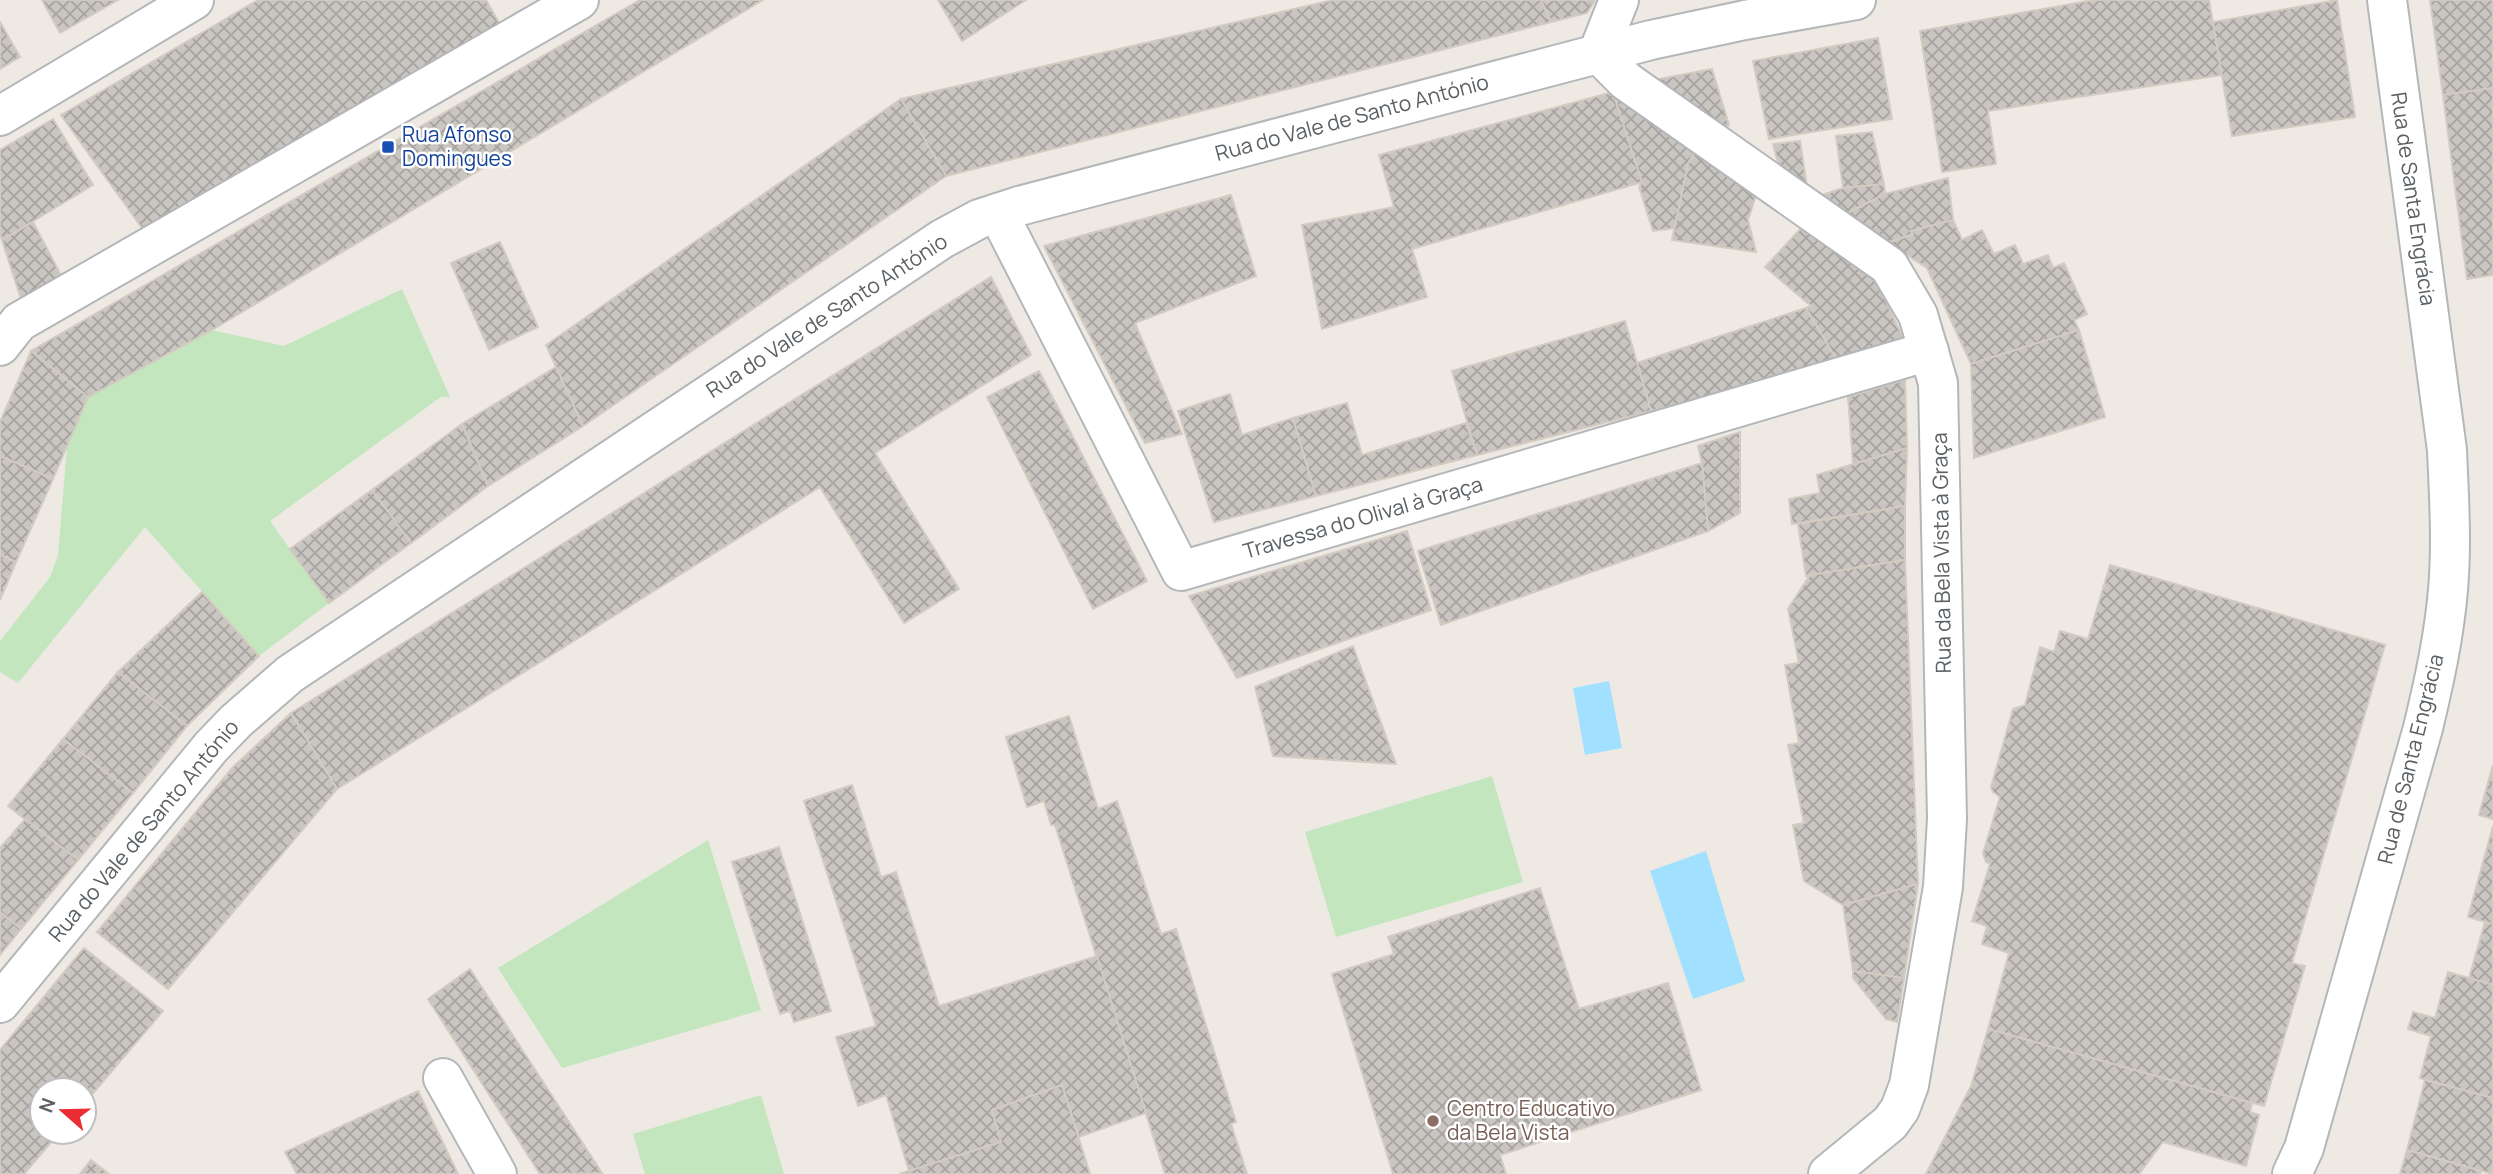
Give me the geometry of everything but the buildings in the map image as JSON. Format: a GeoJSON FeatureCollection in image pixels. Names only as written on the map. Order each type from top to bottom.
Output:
{"type":"FeatureCollection","features":[{"type":"Feature","properties":{"kind":"street"},"geometry":{"type":"LineString","coordinates":[[0,116],[194,0]]}},
{"type":"Feature","properties":{"kind":"street"},"geometry":{"type":"LineString","coordinates":[[0,346],[19,322],[524,14],[579,0]]}},
{"type":"Feature","properties":{"kind":"street"},"geometry":{"type":"LineString","coordinates":[[1598,53],[1619,0]]}},
{"type":"Feature","properties":{"kind":"street","name":"Rua do Vale de Santo António"},"geometry":{"type":"LineString","coordinates":[[0,1003],[211,747],[253,705],[290,674],[943,239],[979,219],[1598,53],[1745,20],[1856,0]]}},
{"type":"Feature","properties":{"kind":"street","name":"Rua de Santa Engrácia"},"geometry":{"type":"LineString","coordinates":[[2292,1174],[2307,1135],[2423,727],[2439,659],[2448,590],[2450,520],[2447,450],[2387,0]]}},
{"type":"Feature","properties":{"kind":"street","name":"Rua da Bela Vista à Graça"},"geometry":{"type":"LineString","coordinates":[[1598,53],[1626,81],[1889,266],[1918,315],[1938,383],[1947,819],[1943,887],[1909,1085],[1900,1110],[1890,1123],[1828,1174]]}},
{"type":"Feature","properties":{"kind":"street","name":"Travessa do Olival à Graça"},"geometry":{"type":"LineString","coordinates":[[998,213],[1181,571],[1929,351]]}},
{"type":"Feature","properties":{"kind":"street"},"geometry":{"type":"LineString","coordinates":[[443,1079],[497,1174]]}},
{"type":"Feature","properties":{"kind":"green space"},"geometry":{"type":"Polygon","coordinates":[[[402,289],[450,397],[441,397],[270,521],[329,603],[259,656],[145,527],[18,683],[0,672],[0,641],[50,577],[58,555],[67,446],[88,397],[212,330],[284,346],[402,289]]]}},
{"type":"Feature","properties":{"kind":"green space"},"geometry":{"type":"Polygon","coordinates":[[[1492,776],[1523,882],[1336,937],[1305,832],[1492,776]]]}},
{"type":"Feature","properties":{"kind":"green space"},"geometry":{"type":"Polygon","coordinates":[[[708,840],[761,1010],[562,1068],[498,968],[708,840]]]}},
{"type":"Feature","properties":{"kind":"green space"},"geometry":{"type":"Polygon","coordinates":[[[761,1095],[784,1174],[645,1174],[633,1134],[761,1095]]]}},
{"type":"Feature","properties":{"kind":"water"},"geometry":{"type":"Polygon","coordinates":[[[1609,681],[1622,748],[1585,755],[1573,688],[1609,681]]]}},
{"type":"Feature","properties":{"kind":"water"},"geometry":{"type":"Polygon","coordinates":[[[1706,851],[1745,981],[1693,999],[1650,871],[1706,851]]]}},
{"type":"Feature","properties":{"kind":"place","name":"Rua Afonso Domingues"},"geometry":{"type":"Point","coordinates":[388,147]}},
{"type":"Feature","properties":{"kind":"place","name":"Centro Educativo da Bela Vista"},"geometry":{"type":"Point","coordinates":[1433,1121]}}]}
